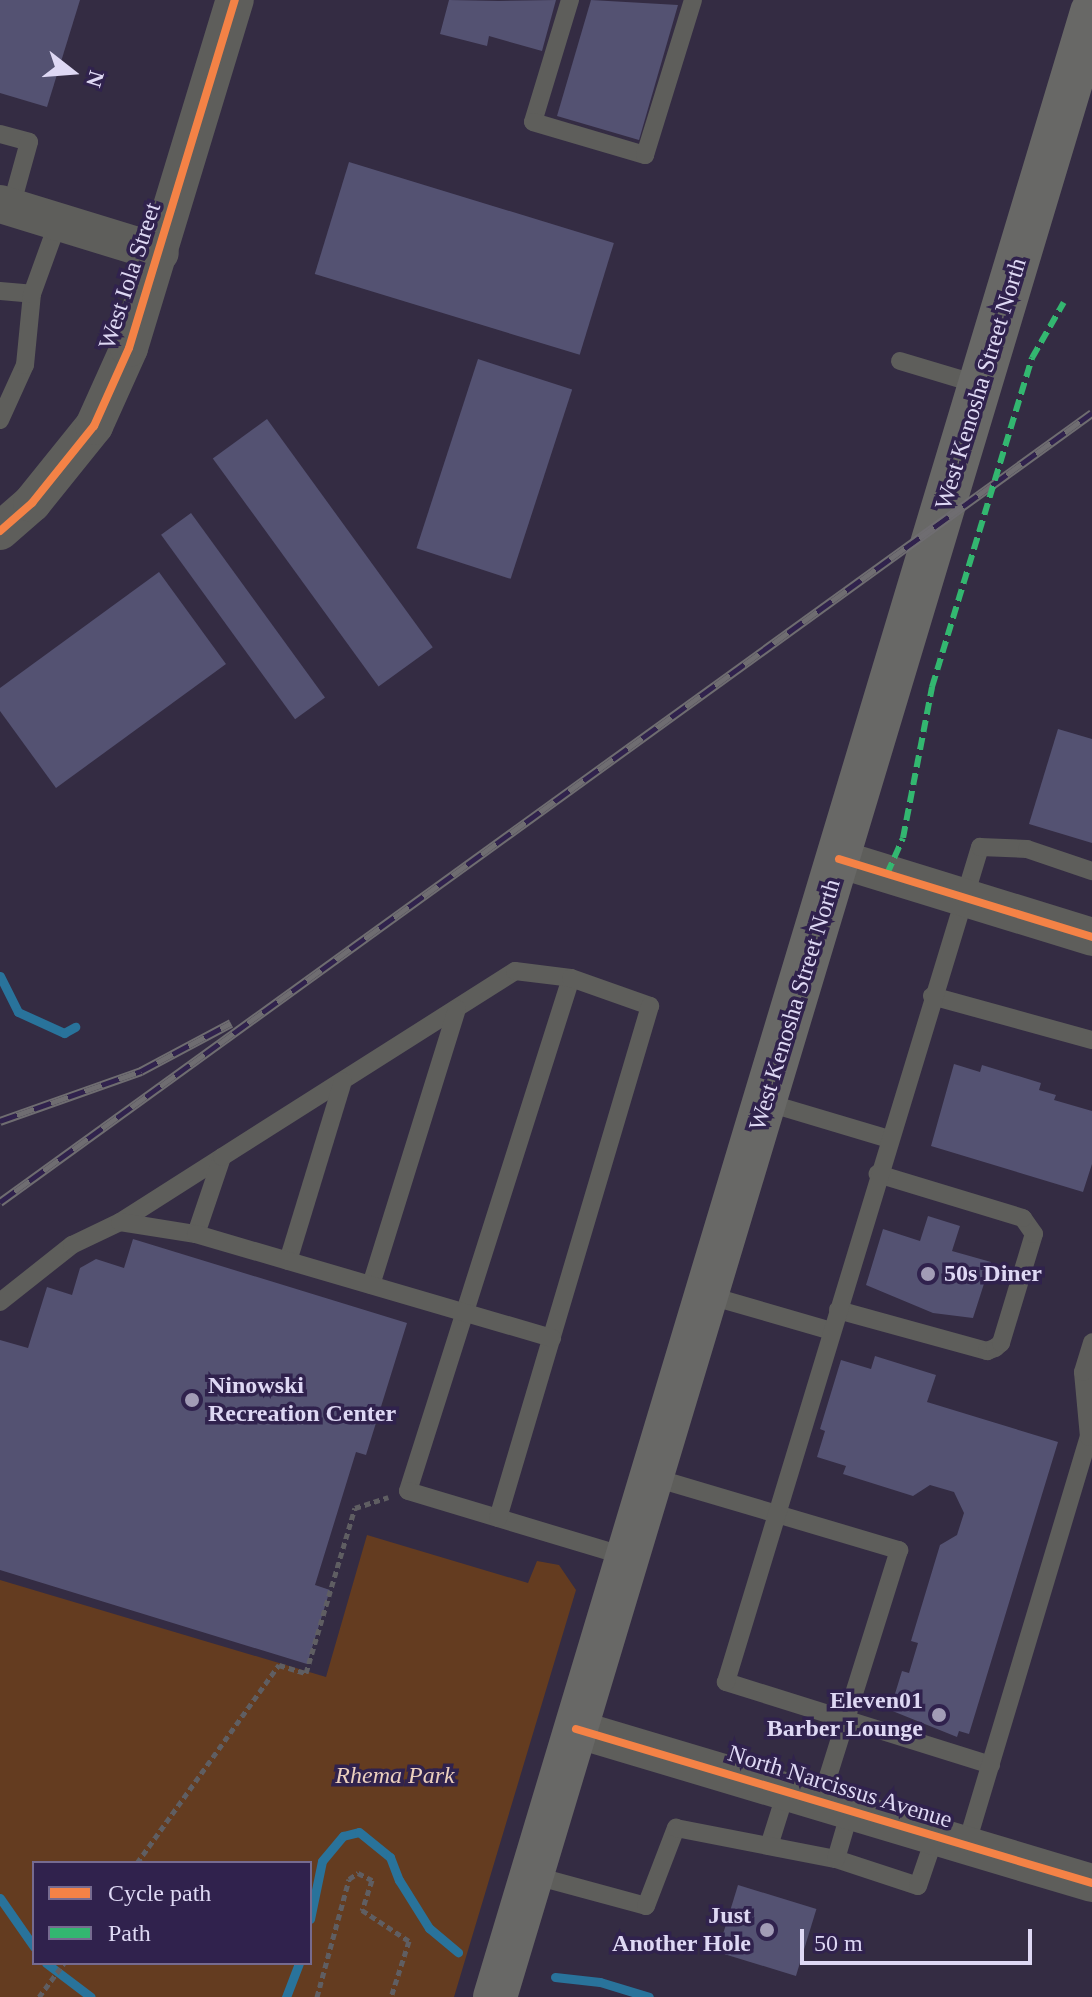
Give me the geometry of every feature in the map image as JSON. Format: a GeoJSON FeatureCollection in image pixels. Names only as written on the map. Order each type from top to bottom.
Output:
{"type":"FeatureCollection","features":[{"type":"Feature","properties":{"kind":"main road","name":"West Kenosha Street North"},"geometry":{"type":"LineString","coordinates":[[495,1997],[1092,12]]}},
{"type":"Feature","properties":{"kind":"street","name":"West Iola Street"},"geometry":{"type":"LineString","coordinates":[[0,531],[32,503],[94,426],[129,348],[235,0]]}},
{"type":"Feature","properties":{"kind":"street"},"geometry":{"type":"LineString","coordinates":[[1074,0],[1092,6]]}},
{"type":"Feature","properties":{"kind":"street"},"geometry":{"type":"LineString","coordinates":[[5,205],[160,253]]}},
{"type":"Feature","properties":{"kind":"street"},"geometry":{"type":"LineString","coordinates":[[839,859],[1092,937]]}},
{"type":"Feature","properties":{"kind":"street","name":"North Narcissus Avenue"},"geometry":{"type":"LineString","coordinates":[[576,1729],[1092,1883]]}},
{"type":"Feature","properties":{"kind":"lane"},"geometry":{"type":"LineString","coordinates":[[570,0],[533,122],[645,155],[693,0]]}},
{"type":"Feature","properties":{"kind":"lane"},"geometry":{"type":"LineString","coordinates":[[0,134],[29,142],[5,205]]}},
{"type":"Feature","properties":{"kind":"lane"},"geometry":{"type":"LineString","coordinates":[[0,420],[25,365],[32,294],[58,222]]}},
{"type":"Feature","properties":{"kind":"lane"},"geometry":{"type":"LineString","coordinates":[[0,291],[32,294]]}},
{"type":"Feature","properties":{"kind":"lane"},"geometry":{"type":"LineString","coordinates":[[900,361],[980,385]]}},
{"type":"Feature","properties":{"kind":"lane"},"geometry":{"type":"LineString","coordinates":[[991,1765],[726,1682],[962,897],[980,847],[1027,849],[1092,871]]}},
{"type":"Feature","properties":{"kind":"lane"},"geometry":{"type":"LineString","coordinates":[[0,1302],[72,1245],[120,1222],[515,971],[571,978],[650,1006],[498,1518]]}},
{"type":"Feature","properties":{"kind":"lane"},"geometry":{"type":"LineString","coordinates":[[571,978],[408,1491],[628,1557]]}},
{"type":"Feature","properties":{"kind":"lane"},"geometry":{"type":"LineString","coordinates":[[932,996],[1092,1040]]}},
{"type":"Feature","properties":{"kind":"lane"},"geometry":{"type":"LineString","coordinates":[[371,1285],[457,1009]]}},
{"type":"Feature","properties":{"kind":"lane"},"geometry":{"type":"LineString","coordinates":[[288,1261],[343,1081]]}},
{"type":"Feature","properties":{"kind":"lane"},"geometry":{"type":"LineString","coordinates":[[765,1102],[889,1139]]}},
{"type":"Feature","properties":{"kind":"lane"},"geometry":{"type":"LineString","coordinates":[[196,1234],[222,1157]]}},
{"type":"Feature","properties":{"kind":"lane"},"geometry":{"type":"LineString","coordinates":[[838,1310],[987,1351],[995,1348],[1001,1343],[1034,1234],[1023,1218],[878,1174]]}},
{"type":"Feature","properties":{"kind":"lane"},"geometry":{"type":"LineString","coordinates":[[120,1222],[196,1234],[552,1338]]}},
{"type":"Feature","properties":{"kind":"lane"},"geometry":{"type":"LineString","coordinates":[[707,1295],[832,1331]]}},
{"type":"Feature","properties":{"kind":"lane"},"geometry":{"type":"LineString","coordinates":[[532,1875],[646,1906],[676,1828],[836,1859],[918,1886],[951,1841],[991,1765],[1089,1437],[1083,1372],[1092,1342]]}},
{"type":"Feature","properties":{"kind":"lane"},"geometry":{"type":"LineString","coordinates":[[652,1477],[899,1550],[819,1802],[769,1846]]}},
{"type":"Feature","properties":{"kind":"lane"},"geometry":{"type":"LineString","coordinates":[[819,1802],[836,1859]]}},
{"type":"Feature","properties":{"kind":"path"},"geometry":{"type":"LineString","coordinates":[[138,1861],[279,1665],[306,1673],[355,1508],[408,1491]]}},
{"type":"Feature","properties":{"kind":"path"},"geometry":{"type":"LineString","coordinates":[[317,1997],[349,1879],[358,1873],[372,1880],[362,1910],[409,1941],[391,1997]]}},
{"type":"Feature","properties":{"kind":"path"},"geometry":{"type":"LineString","coordinates":[[39,1996],[62,1965]]}},
{"type":"Feature","properties":{"kind":"green space","name":"Rhema Park"},"geometry":{"type":"Polygon","coordinates":[[[367,1535],[528,1583],[537,1561],[559,1565],[576,1590],[454,1997],[0,1997],[0,1580],[326,1677],[367,1535]]]}},
{"type":"Feature","properties":{"kind":"building"},"geometry":{"type":"Polygon","coordinates":[[[0,0],[80,0],[47,107],[0,93],[0,0]]]}},
{"type":"Feature","properties":{"kind":"building"},"geometry":{"type":"Polygon","coordinates":[[[449,0],[556,0],[542,51],[489,36],[487,46],[440,34],[449,0]]]}},
{"type":"Feature","properties":{"kind":"building"},"geometry":{"type":"Polygon","coordinates":[[[591,0],[678,5],[639,140],[557,116],[591,0]]]}},
{"type":"Feature","properties":{"kind":"building"},"geometry":{"type":"Polygon","coordinates":[[[349,162],[614,243],[580,355],[315,274],[349,162]]]}},
{"type":"Feature","properties":{"kind":"building"},"geometry":{"type":"Polygon","coordinates":[[[478,359],[572,390],[511,579],[417,548],[478,359]]]}},
{"type":"Feature","properties":{"kind":"building"},"geometry":{"type":"Polygon","coordinates":[[[267,419],[433,647],[379,687],[213,458],[267,419]]]}},
{"type":"Feature","properties":{"kind":"building"},"geometry":{"type":"Polygon","coordinates":[[[191,513],[325,697],[295,719],[161,535],[191,513]]]}},
{"type":"Feature","properties":{"kind":"building"},"geometry":{"type":"Polygon","coordinates":[[[159,572],[226,664],[56,788],[0,711],[0,688],[159,572]]]}},
{"type":"Feature","properties":{"kind":"building"},"geometry":{"type":"Polygon","coordinates":[[[1058,729],[1092,739],[1092,843],[1029,824],[1058,729]]]}},
{"type":"Feature","properties":{"kind":"building"},"geometry":{"type":"Polygon","coordinates":[[[954,1064],[980,1072],[982,1065],[1041,1083],[1039,1090],[1056,1095],[1054,1100],[1092,1111],[1092,1164],[1083,1192],[931,1146],[954,1064]]]}},
{"type":"Feature","properties":{"kind":"building","name":"50s Diner"},"geometry":{"type":"Polygon","coordinates":[[[928,1216],[960,1226],[952,1251],[991,1262],[973,1318],[933,1313],[866,1285],[883,1229],[920,1241],[928,1216]]]}},
{"type":"Feature","properties":{"kind":"building","name":"Ninowski Recreation Center"},"geometry":{"type":"Polygon","coordinates":[[[133,1239],[407,1323],[366,1455],[356,1452],[315,1585],[330,1590],[307,1664],[0,1570],[0,1340],[28,1348],[47,1287],[72,1295],[80,1268],[96,1259],[124,1268],[133,1239]]]}},
{"type":"Feature","properties":{"kind":"building"},"geometry":{"type":"Polygon","coordinates":[[[875,1356],[936,1375],[927,1402],[1058,1442],[969,1734],[959,1731],[957,1737],[890,1710],[902,1671],[909,1673],[918,1643],[911,1641],[940,1545],[957,1535],[964,1513],[954,1492],[930,1485],[913,1496],[843,1474],[846,1466],[817,1457],[825,1431],[820,1429],[841,1360],[871,1369],[875,1356]]]}},
{"type":"Feature","properties":{"kind":"building","name":"Just Another Hole"},"geometry":{"type":"Polygon","coordinates":[[[738,1885],[816,1909],[796,1976],[718,1952],[738,1885]]]}},
{"type":"Feature","properties":{"kind":"waterway"},"geometry":{"type":"LineString","coordinates":[[0,976],[18,1012],[64,1033],[75,1027]]}},
{"type":"Feature","properties":{"kind":"waterway"},"geometry":{"type":"LineString","coordinates":[[312,1909],[322,1861],[343,1836],[359,1832],[390,1857],[399,1880],[429,1928],[458,1952]]}},
{"type":"Feature","properties":{"kind":"waterway"},"geometry":{"type":"LineString","coordinates":[[0,1898],[32,1944]]}},
{"type":"Feature","properties":{"kind":"waterway"},"geometry":{"type":"LineString","coordinates":[[49,1965],[91,1997]]}},
{"type":"Feature","properties":{"kind":"waterway"},"geometry":{"type":"LineString","coordinates":[[286,1997],[298,1965]]}},
{"type":"Feature","properties":{"kind":"waterway"},"geometry":{"type":"LineString","coordinates":[[555,1977],[600,1982],[649,1997]]}},
{"type":"Feature","properties":{"kind":"railway"},"geometry":{"type":"LineString","coordinates":[[0,1202],[1092,413]]}},
{"type":"Feature","properties":{"kind":"railway"},"geometry":{"type":"LineString","coordinates":[[0,1121],[141,1071],[231,1023]]}},
{"type":"Feature","properties":{"kind":"marked path"},"geometry":{"type":"LineString","coordinates":[[887,874],[903,838],[932,687],[1032,358],[1064,302]]}},
{"type":"Feature","properties":{"kind":"cycle path"},"geometry":{"type":"LineString","coordinates":[[0,531],[32,503],[94,426],[129,348],[235,0]]}},
{"type":"Feature","properties":{"kind":"cycle path"},"geometry":{"type":"LineString","coordinates":[[839,859],[1092,937]]}},
{"type":"Feature","properties":{"kind":"cycle path"},"geometry":{"type":"LineString","coordinates":[[576,1729],[1092,1883]]}},
{"type":"Feature","properties":{"kind":"place","name":"50s Diner"},"geometry":{"type":"Point","coordinates":[928,1274]}},
{"type":"Feature","properties":{"kind":"place","name":"Ninowski Recreation Center"},"geometry":{"type":"Point","coordinates":[192,1400]}},
{"type":"Feature","properties":{"kind":"place","name":"Eleven01 Barber Lounge"},"geometry":{"type":"Point","coordinates":[939,1715]}},
{"type":"Feature","properties":{"kind":"place","name":"Just Another Hole"},"geometry":{"type":"Point","coordinates":[767,1930]}}]}
